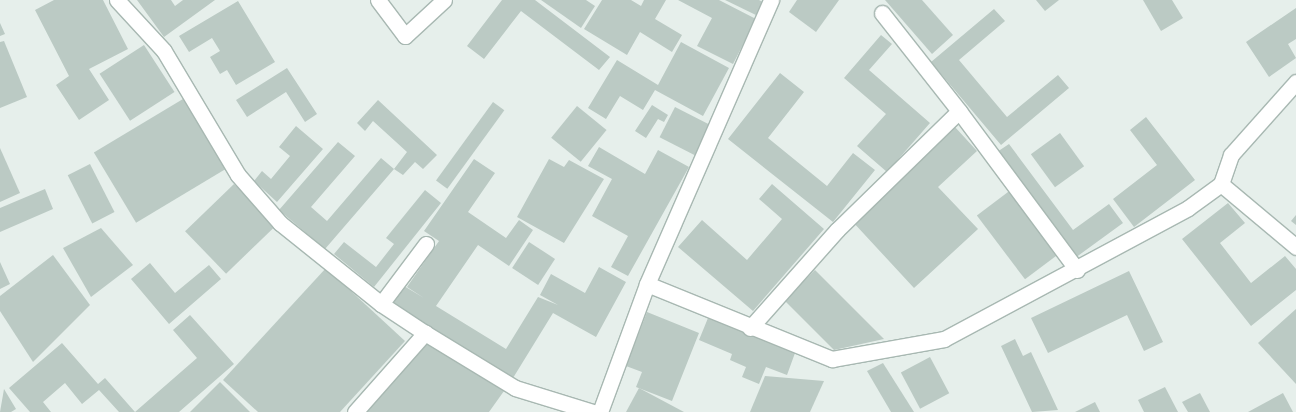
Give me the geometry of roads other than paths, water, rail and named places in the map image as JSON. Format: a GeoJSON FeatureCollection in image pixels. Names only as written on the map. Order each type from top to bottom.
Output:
{"type":"FeatureCollection","features":[{"type":"Feature","properties":{"kind":"street"},"geometry":{"type":"LineString","coordinates":[[117,0],[164,51],[238,175],[280,223],[381,304],[515,388],[593,412]]}},
{"type":"Feature","properties":{"kind":"street"},"geometry":{"type":"LineString","coordinates":[[378,0],[405,36],[444,0]]}},
{"type":"Feature","properties":{"kind":"street"},"geometry":{"type":"LineString","coordinates":[[600,412],[647,284],[771,0]]}},
{"type":"Feature","properties":{"kind":"street"},"geometry":{"type":"LineString","coordinates":[[882,13],[959,111],[1077,270]]}},
{"type":"Feature","properties":{"kind":"street"},"geometry":{"type":"LineString","coordinates":[[647,284],[750,328],[832,360],[944,339],[1077,270],[1188,208],[1221,184],[1231,155],[1296,82]]}},
{"type":"Feature","properties":{"kind":"street"},"geometry":{"type":"LineString","coordinates":[[750,328],[837,230],[959,111]]}},
{"type":"Feature","properties":{"kind":"street"},"geometry":{"type":"LineString","coordinates":[[1221,184],[1296,247]]}},
{"type":"Feature","properties":{"kind":"street"},"geometry":{"type":"LineString","coordinates":[[381,304],[426,244]]}},
{"type":"Feature","properties":{"kind":"street"},"geometry":{"type":"LineString","coordinates":[[355,412],[425,333]]}}]}
